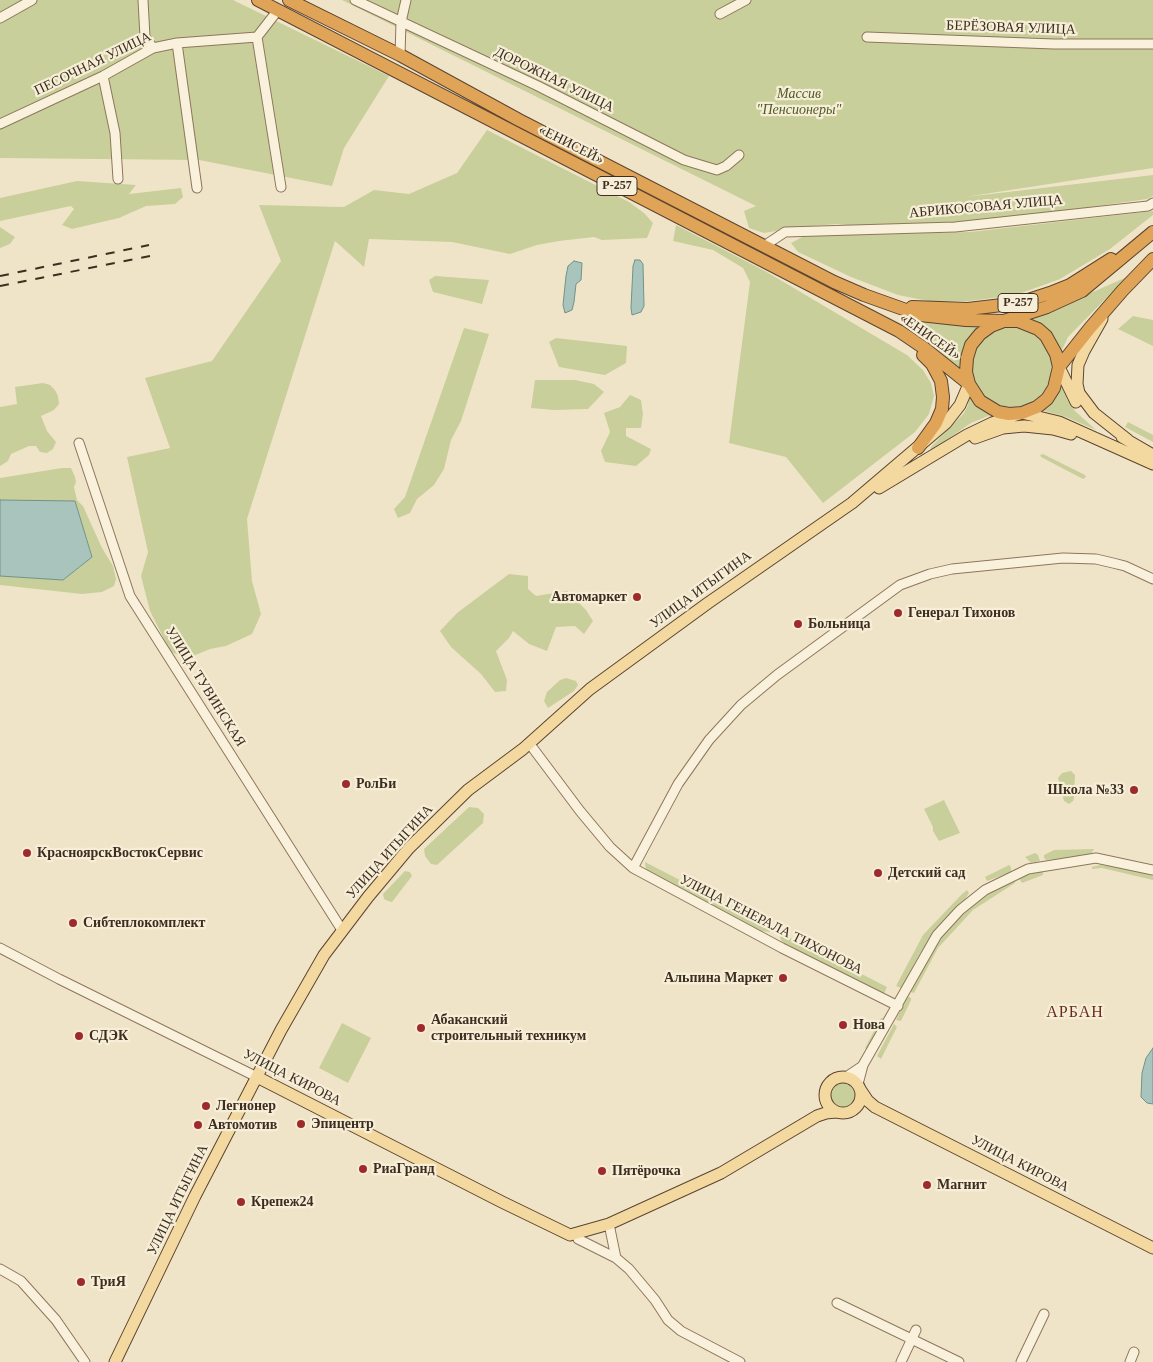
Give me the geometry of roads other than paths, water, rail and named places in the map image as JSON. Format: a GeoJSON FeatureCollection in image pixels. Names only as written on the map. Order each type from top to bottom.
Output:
{"type":"FeatureCollection","features":[{"type":"Feature","properties":{"kind":"highway","name":"«ЕНИСЕЙ»"},"geometry":{"type":"LineString","coordinates":[[258,0],[899,330],[968,384],[980,401],[989,408],[1008,414],[1022,413]]}},
{"type":"Feature","properties":{"kind":"highway","name":"«ЕНИСЕЙ»"},"geometry":{"type":"LineString","coordinates":[[289,0],[834,282],[864,295]]}},
{"type":"Feature","properties":{"kind":"highway","name":"Р-257"},"geometry":{"type":"LineString","coordinates":[[864,295],[912,307],[937,309],[968,310],[1019,303],[1050,293],[1083,277],[1153,229]]}},
{"type":"Feature","properties":{"kind":"highway","name":"«ЕНИСЕЙ»"},"geometry":{"type":"LineString","coordinates":[[968,384],[966,358],[971,345],[980,334],[991,326],[1047,307],[1082,291],[1153,232]]}},
{"type":"Feature","properties":{"kind":"highway"},"geometry":{"type":"LineString","coordinates":[[1022,413],[1037,407],[1046,399],[1054,388],[1059,367],[1113,301],[1153,258]]}},
{"type":"Feature","properties":{"kind":"highway","name":"Р-257"},"geometry":{"type":"LineString","coordinates":[[864,295],[920,315],[966,320],[1018,321],[1038,329],[1052,344],[1059,367]]}},
{"type":"Feature","properties":{"kind":"highway"},"geometry":{"type":"LineString","coordinates":[[899,330],[932,364],[941,381],[942,409],[936,423],[918,448]]}},
{"type":"Feature","properties":{"kind":"main road"},"geometry":{"type":"LineString","coordinates":[[1113,301],[1084,351],[1078,365],[1077,384],[1079,393],[1094,413],[1128,440]]}},
{"type":"Feature","properties":{"kind":"main road"},"geometry":{"type":"LineString","coordinates":[[1059,367],[1076,403],[1097,422],[1153,455]]}},
{"type":"Feature","properties":{"kind":"main road","name":"УЛИЦА ИТЫГИНА"},"geometry":{"type":"LineString","coordinates":[[852,503],[946,423],[960,405],[968,384]]}},
{"type":"Feature","properties":{"kind":"main road"},"geometry":{"type":"LineString","coordinates":[[1022,413],[1059,422],[1153,464]]}},
{"type":"Feature","properties":{"kind":"main road","name":"УЛИЦА ИТЫГИНА"},"geometry":{"type":"LineString","coordinates":[[115,1362],[196,1196],[281,1030],[324,955],[368,897],[416,841],[468,790],[529,743],[590,689],[708,603],[852,503],[992,423],[1022,413]]}},
{"type":"Feature","properties":{"kind":"main road"},"geometry":{"type":"LineString","coordinates":[[930,458],[1003,428],[1024,426],[1053,429],[1116,447]]}},
{"type":"Feature","properties":{"kind":"main road","name":"УЛИЦА КИРОВА"},"geometry":{"type":"LineString","coordinates":[[257,1077],[574,1237]]}},
{"type":"Feature","properties":{"kind":"main road"},"geometry":{"type":"LineString","coordinates":[[816,1116],[823,1107],[825,1092],[831,1082],[837,1078],[846,1077],[859,1086],[868,1101],[875,1107]]}},
{"type":"Feature","properties":{"kind":"main road"},"geometry":{"type":"LineString","coordinates":[[857,1108],[861,1097],[859,1086]]}},
{"type":"Feature","properties":{"kind":"main road"},"geometry":{"type":"LineString","coordinates":[[825,1099],[830,1108],[836,1112]]}},
{"type":"Feature","properties":{"kind":"main road"},"geometry":{"type":"LineString","coordinates":[[574,1237],[609,1224],[720,1173],[816,1116],[836,1112],[847,1113],[866,1106],[875,1107]]}},
{"type":"Feature","properties":{"kind":"main road","name":"УЛИЦА КИРОВА"},"geometry":{"type":"LineString","coordinates":[[875,1107],[1153,1248]]}},
{"type":"Feature","properties":{"kind":"street"},"geometry":{"type":"LineString","coordinates":[[0,18],[32,0]]}},
{"type":"Feature","properties":{"kind":"street"},"geometry":{"type":"LineString","coordinates":[[143,0],[146,37],[153,48]]}},
{"type":"Feature","properties":{"kind":"street","name":"ДОРОЖНАЯ УЛИЦА"},"geometry":{"type":"LineString","coordinates":[[355,0],[538,86],[684,160],[717,170],[726,166],[739,155]]}},
{"type":"Feature","properties":{"kind":"street"},"geometry":{"type":"LineString","coordinates":[[400,56],[401,22],[406,0]]}},
{"type":"Feature","properties":{"kind":"street"},"geometry":{"type":"LineString","coordinates":[[720,14],[746,0]]}},
{"type":"Feature","properties":{"kind":"street"},"geometry":{"type":"LineString","coordinates":[[278,10],[257,37],[281,187]]}},
{"type":"Feature","properties":{"kind":"street","name":"ПЕСОЧНАЯ УЛИЦА"},"geometry":{"type":"LineString","coordinates":[[0,124],[103,76],[153,48],[177,43],[257,37]]}},
{"type":"Feature","properties":{"kind":"street","name":"БЕРЁЗОВАЯ УЛИЦА"},"geometry":{"type":"LineString","coordinates":[[867,37],[1054,44],[1153,44]]}},
{"type":"Feature","properties":{"kind":"street"},"geometry":{"type":"LineString","coordinates":[[177,43],[197,188]]}},
{"type":"Feature","properties":{"kind":"street"},"geometry":{"type":"LineString","coordinates":[[103,76],[115,133],[118,179]]}},
{"type":"Feature","properties":{"kind":"street","name":"АБРИКОСОВАЯ УЛИЦА"},"geometry":{"type":"LineString","coordinates":[[764,246],[785,232],[955,227],[1148,206],[1153,203]]}},
{"type":"Feature","properties":{"kind":"street","name":"УЛИЦА ТУВИНСКАЯ"},"geometry":{"type":"LineString","coordinates":[[79,443],[130,596],[342,930]]}},
{"type":"Feature","properties":{"kind":"street"},"geometry":{"type":"LineString","coordinates":[[633,868],[678,784],[709,740],[741,704],[777,675],[900,585],[930,574],[952,569],[1063,558],[1096,559],[1125,566],[1153,579]]}},
{"type":"Feature","properties":{"kind":"street","name":"УЛИЦА ГЕНЕРАЛА ТИХОНОВА"},"geometry":{"type":"LineString","coordinates":[[529,743],[610,847],[633,868],[782,948],[898,1006]]}},
{"type":"Feature","properties":{"kind":"street"},"geometry":{"type":"LineString","coordinates":[[859,1086],[863,1065],[937,934],[960,910],[985,890],[1028,870],[1096,858],[1153,870]]}},
{"type":"Feature","properties":{"kind":"street","name":"УЛИЦА КИРОВА"},"geometry":{"type":"LineString","coordinates":[[0,948],[58,980],[257,1077]]}},
{"type":"Feature","properties":{"kind":"street"},"geometry":{"type":"LineString","coordinates":[[846,1077],[863,1065]]}},
{"type":"Feature","properties":{"kind":"street"},"geometry":{"type":"LineString","coordinates":[[609,1224],[616,1258]]}},
{"type":"Feature","properties":{"kind":"street"},"geometry":{"type":"LineString","coordinates":[[574,1237],[616,1258],[629,1269],[655,1300],[668,1320],[681,1331],[727,1359],[740,1362]]}},
{"type":"Feature","properties":{"kind":"street"},"geometry":{"type":"LineString","coordinates":[[0,1269],[20,1281],[56,1320],[85,1362]]}},
{"type":"Feature","properties":{"kind":"street"},"geometry":{"type":"LineString","coordinates":[[837,1303],[914,1334],[959,1362]]}},
{"type":"Feature","properties":{"kind":"street"},"geometry":{"type":"LineString","coordinates":[[1021,1362],[1044,1314]]}},
{"type":"Feature","properties":{"kind":"street"},"geometry":{"type":"LineString","coordinates":[[901,1362],[914,1334]]}},
{"type":"Feature","properties":{"kind":"street"},"geometry":{"type":"LineString","coordinates":[[1130,1362],[1134,1352]]}},
{"type":"Feature","properties":{"kind":"water"},"geometry":{"type":"Polygon","coordinates":[[[635,260],[640,260],[643,264],[644,306],[641,312],[632,315],[633,266],[635,260]]]}},
{"type":"Feature","properties":{"kind":"water"},"geometry":{"type":"Polygon","coordinates":[[[574,261],[582,263],[581,280],[576,284],[572,310],[565,313],[563,305],[566,276],[568,266],[574,261]]]}},
{"type":"Feature","properties":{"kind":"water"},"geometry":{"type":"Polygon","coordinates":[[[0,500],[75,501],[92,557],[63,580],[0,576],[0,500]]]}},
{"type":"Feature","properties":{"kind":"water"},"geometry":{"type":"Polygon","coordinates":[[[1153,1048],[1153,1104],[1147,1103],[1141,1097],[1142,1073],[1146,1058],[1153,1048]]]}},
{"type":"Feature","properties":{"kind":"railway"},"geometry":{"type":"LineString","coordinates":[[0,276],[149,245]]}},
{"type":"Feature","properties":{"kind":"railway"},"geometry":{"type":"LineString","coordinates":[[0,286],[150,256]]}},
{"type":"Feature","properties":{"kind":"place","name":"Автомаркет"},"geometry":{"type":"Point","coordinates":[637,597]}},
{"type":"Feature","properties":{"kind":"place","name":"Генерал Тихонов"},"geometry":{"type":"Point","coordinates":[898,613]}},
{"type":"Feature","properties":{"kind":"place","name":"Больница"},"geometry":{"type":"Point","coordinates":[798,624]}},
{"type":"Feature","properties":{"kind":"place","name":"РолБи"},"geometry":{"type":"Point","coordinates":[346,784]}},
{"type":"Feature","properties":{"kind":"place","name":"Школа №33"},"geometry":{"type":"Point","coordinates":[1134,790]}},
{"type":"Feature","properties":{"kind":"place","name":"КрасноярскВостокСервис"},"geometry":{"type":"Point","coordinates":[27,853]}},
{"type":"Feature","properties":{"kind":"place","name":"Детский сад"},"geometry":{"type":"Point","coordinates":[878,873]}},
{"type":"Feature","properties":{"kind":"place","name":"Сибтеплокомплект"},"geometry":{"type":"Point","coordinates":[73,923]}},
{"type":"Feature","properties":{"kind":"place","name":"Альпина Маркет"},"geometry":{"type":"Point","coordinates":[783,978]}},
{"type":"Feature","properties":{"kind":"place","name":"Нова"},"geometry":{"type":"Point","coordinates":[843,1025]}},
{"type":"Feature","properties":{"kind":"place","name":"Абаканский строительный техникум"},"geometry":{"type":"Point","coordinates":[421,1028]}},
{"type":"Feature","properties":{"kind":"place","name":"СДЭК"},"geometry":{"type":"Point","coordinates":[79,1036]}},
{"type":"Feature","properties":{"kind":"place","name":"Легионер"},"geometry":{"type":"Point","coordinates":[206,1106]}},
{"type":"Feature","properties":{"kind":"place","name":"Эпицентр"},"geometry":{"type":"Point","coordinates":[301,1124]}},
{"type":"Feature","properties":{"kind":"place","name":"Автомотив"},"geometry":{"type":"Point","coordinates":[198,1125]}},
{"type":"Feature","properties":{"kind":"place","name":"РиаГранд"},"geometry":{"type":"Point","coordinates":[363,1169]}},
{"type":"Feature","properties":{"kind":"place","name":"Пятёрочка"},"geometry":{"type":"Point","coordinates":[602,1171]}},
{"type":"Feature","properties":{"kind":"place","name":"Магнит"},"geometry":{"type":"Point","coordinates":[927,1185]}},
{"type":"Feature","properties":{"kind":"place","name":"Крепеж24"},"geometry":{"type":"Point","coordinates":[241,1202]}},
{"type":"Feature","properties":{"kind":"place","name":"ТриЯ"},"geometry":{"type":"Point","coordinates":[81,1282]}},
{"type":"Feature","properties":{"kind":"district","name":"АРБАН"},"geometry":{"type":"Point","coordinates":[1075,1013]}},
{"type":"Feature","properties":{"kind":"park label","name":"Массив \"Пенсионеры\""},"geometry":{"type":"Point","coordinates":[799,102]}}]}
